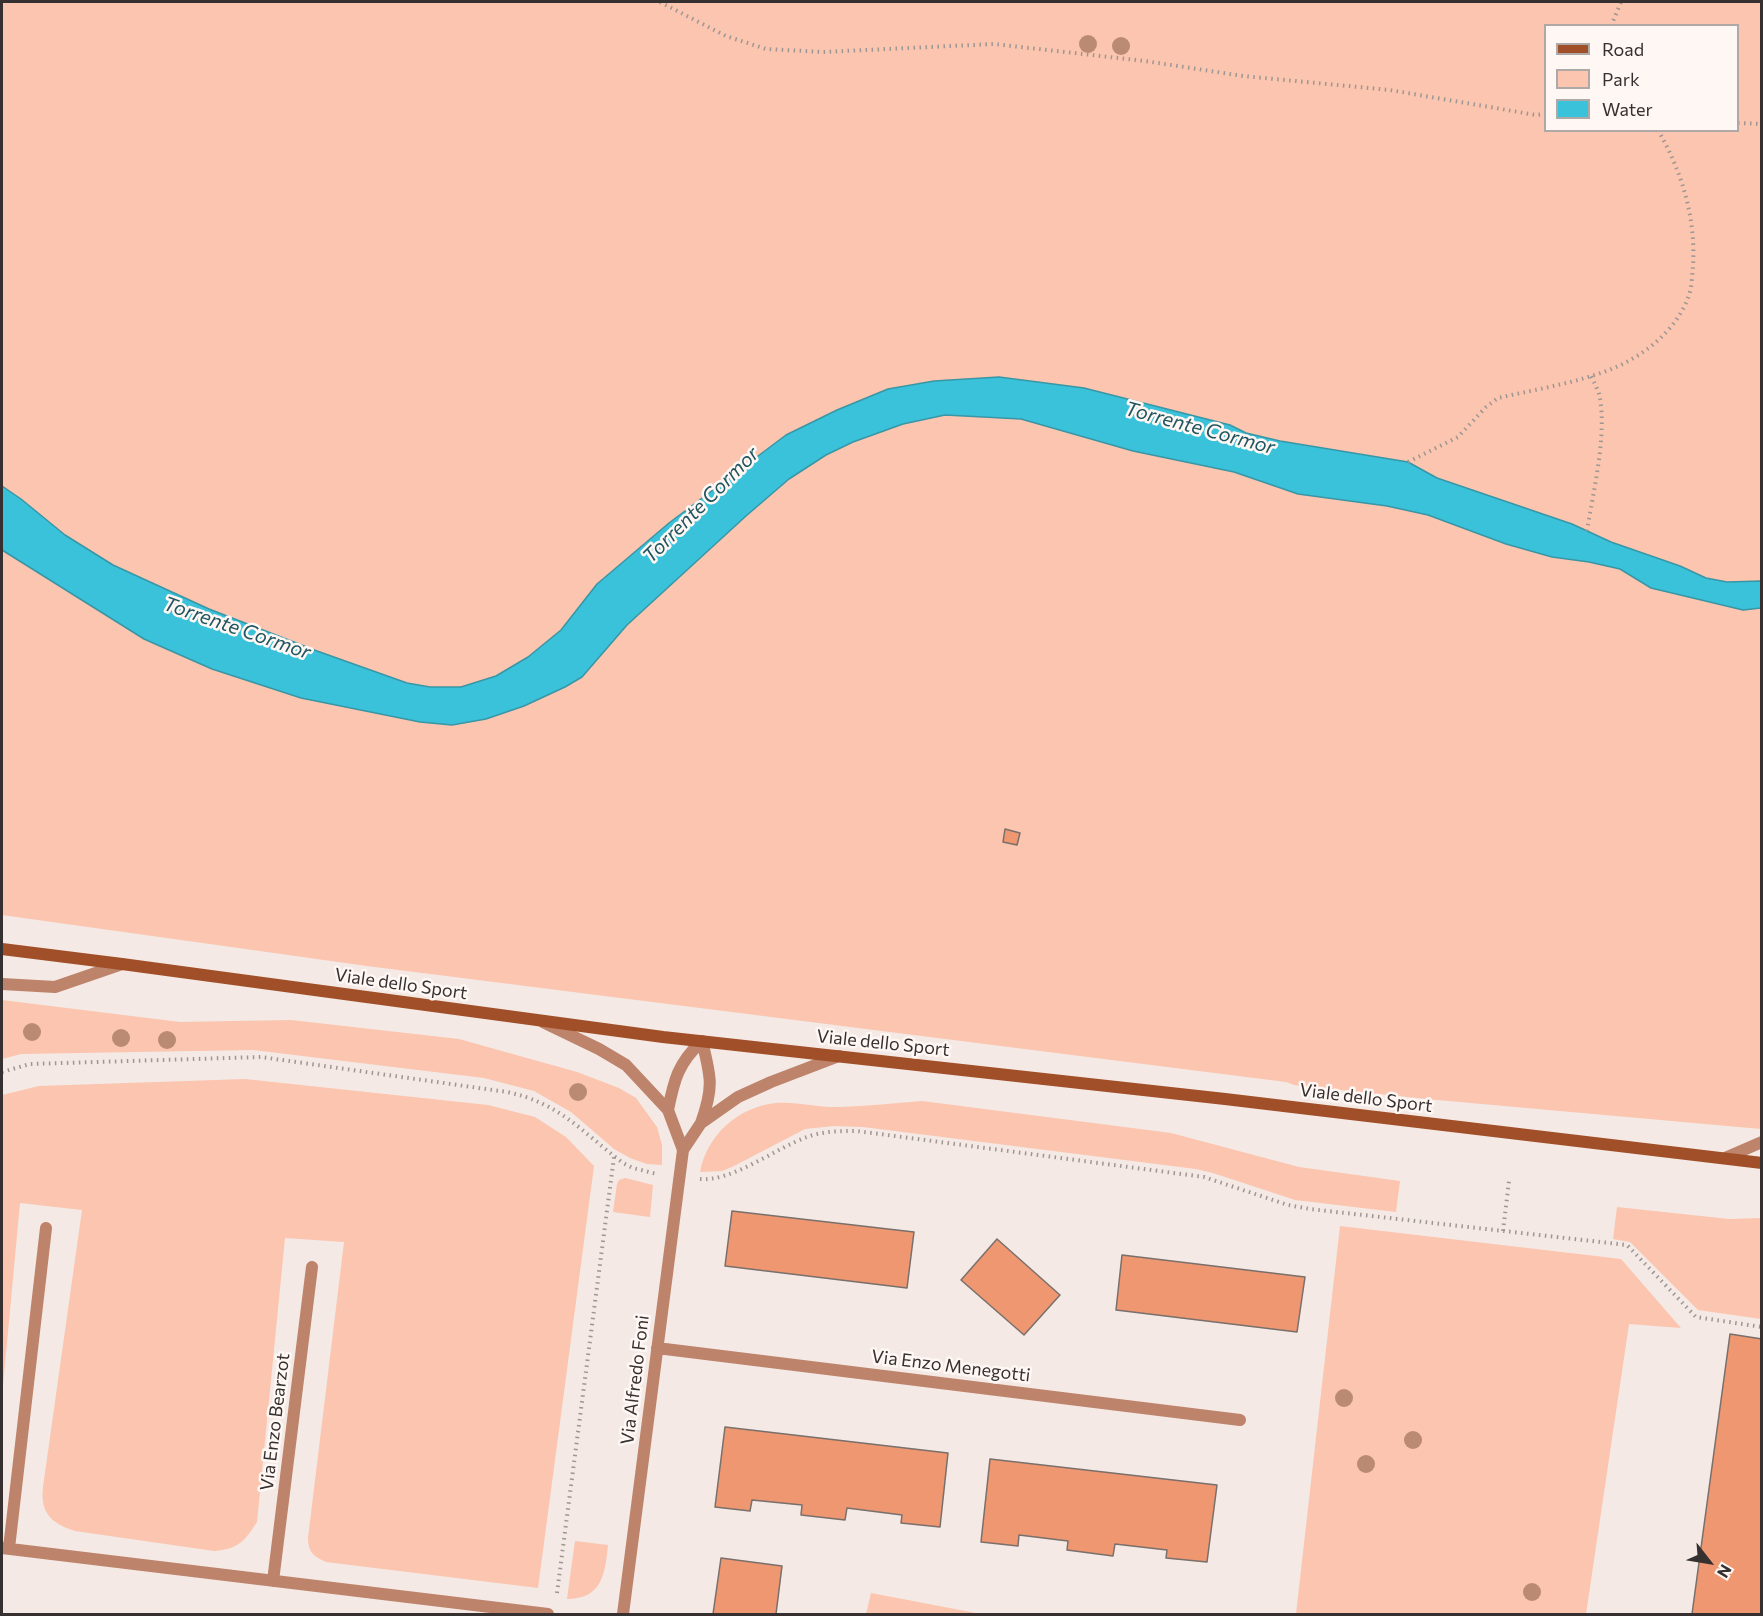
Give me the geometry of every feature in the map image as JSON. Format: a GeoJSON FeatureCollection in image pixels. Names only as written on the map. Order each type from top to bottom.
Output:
{"type":"FeatureCollection","features":[{"type":"Feature","properties":{"kind":"street","name":"Viale dello Sport"},"geometry":{"type":"LineString","coordinates":[[2,950],[702,1041],[1761,1163]]}},
{"type":"Feature","properties":{"kind":"street"},"geometry":{"type":"LineString","coordinates":[[2,984],[55,987],[122,964]]}},
{"type":"Feature","properties":{"kind":"street","name":"Via Alfredo Foni"},"geometry":{"type":"LineString","coordinates":[[542,1021],[626,1065],[668,1110],[683,1150]]}},
{"type":"Feature","properties":{"kind":"street"},"geometry":{"type":"LineString","coordinates":[[668,1110],[673,1087],[687,1055],[702,1041]]}},
{"type":"Feature","properties":{"kind":"street","name":"Via Alfredo Foni"},"geometry":{"type":"LineString","coordinates":[[623,1614],[683,1150],[701,1123],[710,1098],[710,1076],[702,1041]]}},
{"type":"Feature","properties":{"kind":"street","name":"Via Alfredo Foni"},"geometry":{"type":"LineString","coordinates":[[701,1123],[738,1097],[839,1056]]}},
{"type":"Feature","properties":{"kind":"street"},"geometry":{"type":"LineString","coordinates":[[1725,1158],[1761,1142]]}},
{"type":"Feature","properties":{"kind":"street"},"geometry":{"type":"LineString","coordinates":[[46,1228],[5,1548],[548,1614]]}},
{"type":"Feature","properties":{"kind":"street","name":"Via Enzo Bearzot"},"geometry":{"type":"LineString","coordinates":[[273,1581],[312,1268]]}},
{"type":"Feature","properties":{"kind":"street","name":"Via Enzo Menegotti"},"geometry":{"type":"LineString","coordinates":[[657,1348],[1240,1420]]}},
{"type":"Feature","properties":{"kind":"path"},"geometry":{"type":"LineString","coordinates":[[660,2],[726,36],[766,49],[824,52],[994,44],[1145,61],[1243,76],[1390,90],[1472,106],[1544,114]]}},
{"type":"Feature","properties":{"kind":"path"},"geometry":{"type":"LineString","coordinates":[[1612,24],[1621,2]]}},
{"type":"Feature","properties":{"kind":"path"},"geometry":{"type":"LineString","coordinates":[[1739,123],[1761,124]]}},
{"type":"Feature","properties":{"kind":"path"},"geometry":{"type":"LineString","coordinates":[[1408,462],[1458,437],[1486,407],[1498,398],[1591,376],[1615,368],[1638,356],[1653,345],[1680,314],[1689,296],[1694,233],[1678,172],[1659,132]]}},
{"type":"Feature","properties":{"kind":"path"},"geometry":{"type":"LineString","coordinates":[[1587,531],[1597,471],[1601,425],[1599,394],[1591,376]]}},
{"type":"Feature","properties":{"kind":"path"},"geometry":{"type":"LineString","coordinates":[[2,1072],[30,1064],[261,1057],[520,1095],[555,1109],[614,1156],[633,1168],[662,1174]]}},
{"type":"Feature","properties":{"kind":"path"},"geometry":{"type":"LineString","coordinates":[[704,1179],[727,1175],[810,1136],[834,1131],[857,1131],[1204,1178],[1287,1205],[1310,1209],[1627,1245],[1696,1317],[1761,1327]]}},
{"type":"Feature","properties":{"kind":"path"},"geometry":{"type":"LineString","coordinates":[[557,1591],[614,1156]]}},
{"type":"Feature","properties":{"kind":"path"},"geometry":{"type":"LineString","coordinates":[[1503,1231],[1509,1181]]}},
{"type":"Feature","properties":{"kind":"green space"},"geometry":{"type":"Polygon","coordinates":[[[2,2],[1761,2],[1761,1129],[1294,1085],[1286,1082],[367,966],[2,915],[2,2]]]}},
{"type":"Feature","properties":{"kind":"green space"},"geometry":{"type":"Polygon","coordinates":[[[2,1000],[180,1022],[291,1020],[459,1039],[577,1072],[619,1088],[636,1098],[657,1127],[662,1145],[662,1165],[647,1164],[614,1149],[571,1112],[534,1091],[484,1078],[253,1050],[21,1054],[2,1059],[2,1000]]]}},
{"type":"Feature","properties":{"kind":"green space"},"geometry":{"type":"Polygon","coordinates":[[[245,1079],[488,1105],[535,1117],[566,1137],[594,1166],[538,1588],[326,1562],[315,1556],[311,1550],[308,1538],[344,1242],[285,1238],[257,1522],[240,1543],[214,1551],[75,1531],[59,1524],[45,1510],[43,1487],[82,1210],[20,1203],[2,1396],[2,1095],[39,1086],[245,1079]]]}},
{"type":"Feature","properties":{"kind":"green space"},"geometry":{"type":"Polygon","coordinates":[[[922,1101],[1171,1133],[1299,1167],[1400,1181],[1396,1212],[1295,1200],[1196,1169],[863,1127],[834,1126],[805,1129],[732,1167],[722,1171],[700,1172],[709,1146],[717,1135],[726,1125],[749,1110],[776,1103],[840,1107],[922,1101]]]}},
{"type":"Feature","properties":{"kind":"green space"},"geometry":{"type":"Polygon","coordinates":[[[625,1178],[653,1185],[650,1217],[613,1212],[617,1184],[619,1180],[625,1178]]]}},
{"type":"Feature","properties":{"kind":"green space"},"geometry":{"type":"Polygon","coordinates":[[[1617,1207],[1729,1219],[1761,1218],[1761,1319],[1698,1310],[1630,1242],[1613,1239],[1617,1207]]]}},
{"type":"Feature","properties":{"kind":"green space"},"geometry":{"type":"Polygon","coordinates":[[[1340,1226],[1621,1259],[1681,1328],[1629,1324],[1586,1614],[1296,1614],[1340,1226]]]}},
{"type":"Feature","properties":{"kind":"green space"},"geometry":{"type":"Polygon","coordinates":[[[575,1541],[608,1545],[607,1556],[603,1575],[595,1590],[579,1598],[567,1599],[575,1541]]]}},
{"type":"Feature","properties":{"kind":"green space"},"geometry":{"type":"Polygon","coordinates":[[[871,1593],[981,1614],[866,1614],[871,1593]]]}},
{"type":"Feature","properties":{"kind":"water","name":"Torrente Cormor"},"geometry":{"type":"Polygon","coordinates":[[[999,377],[1084,388],[1230,425],[1246,433],[1280,441],[1408,462],[1437,478],[1572,524],[1611,542],[1680,566],[1706,578],[1727,582],[1761,581],[1761,608],[1743,610],[1651,588],[1620,569],[1552,557],[1506,544],[1428,515],[1387,506],[1298,494],[1234,472],[1133,451],[1021,419],[945,415],[903,424],[853,442],[826,455],[789,479],[746,516],[627,625],[582,677],[524,706],[486,719],[452,725],[420,722],[301,698],[212,669],[144,639],[2,550],[2,486],[65,535],[113,565],[209,609],[407,683],[430,687],[461,687],[496,676],[528,657],[561,630],[597,584],[669,523],[786,435],[837,410],[888,389],[934,381],[999,377]]]}},
{"type":"Feature","properties":{"kind":"building"},"geometry":{"type":"Polygon","coordinates":[[[1005,829],[1020,833],[1017,845],[1003,842],[1005,829]]]}},
{"type":"Feature","properties":{"kind":"building"},"geometry":{"type":"Polygon","coordinates":[[[732,1211],[914,1232],[907,1288],[725,1266],[732,1211]]]}},
{"type":"Feature","properties":{"kind":"building"},"geometry":{"type":"Polygon","coordinates":[[[997,1239],[1060,1295],[1024,1335],[961,1280],[997,1239]]]}},
{"type":"Feature","properties":{"kind":"building"},"geometry":{"type":"Polygon","coordinates":[[[1122,1255],[1305,1277],[1297,1332],[1116,1310],[1122,1255]]]}},
{"type":"Feature","properties":{"kind":"building"},"geometry":{"type":"Polygon","coordinates":[[[1730,1334],[1762,1339],[1762,1608],[1761,1614],[1692,1614],[1730,1334]]]}},
{"type":"Feature","properties":{"kind":"building"},"geometry":{"type":"Polygon","coordinates":[[[725,1427],[948,1453],[940,1527],[901,1523],[902,1515],[847,1508],[845,1520],[801,1515],[802,1505],[752,1500],[750,1511],[715,1507],[725,1427]]]}},
{"type":"Feature","properties":{"kind":"building"},"geometry":{"type":"Polygon","coordinates":[[[990,1459],[1217,1485],[1207,1562],[1166,1558],[1167,1550],[1115,1544],[1113,1556],[1067,1550],[1068,1541],[1019,1535],[1018,1546],[981,1542],[990,1459]]]}},
{"type":"Feature","properties":{"kind":"building"},"geometry":{"type":"Polygon","coordinates":[[[721,1558],[782,1566],[776,1614],[713,1614],[721,1558]]]}}]}
